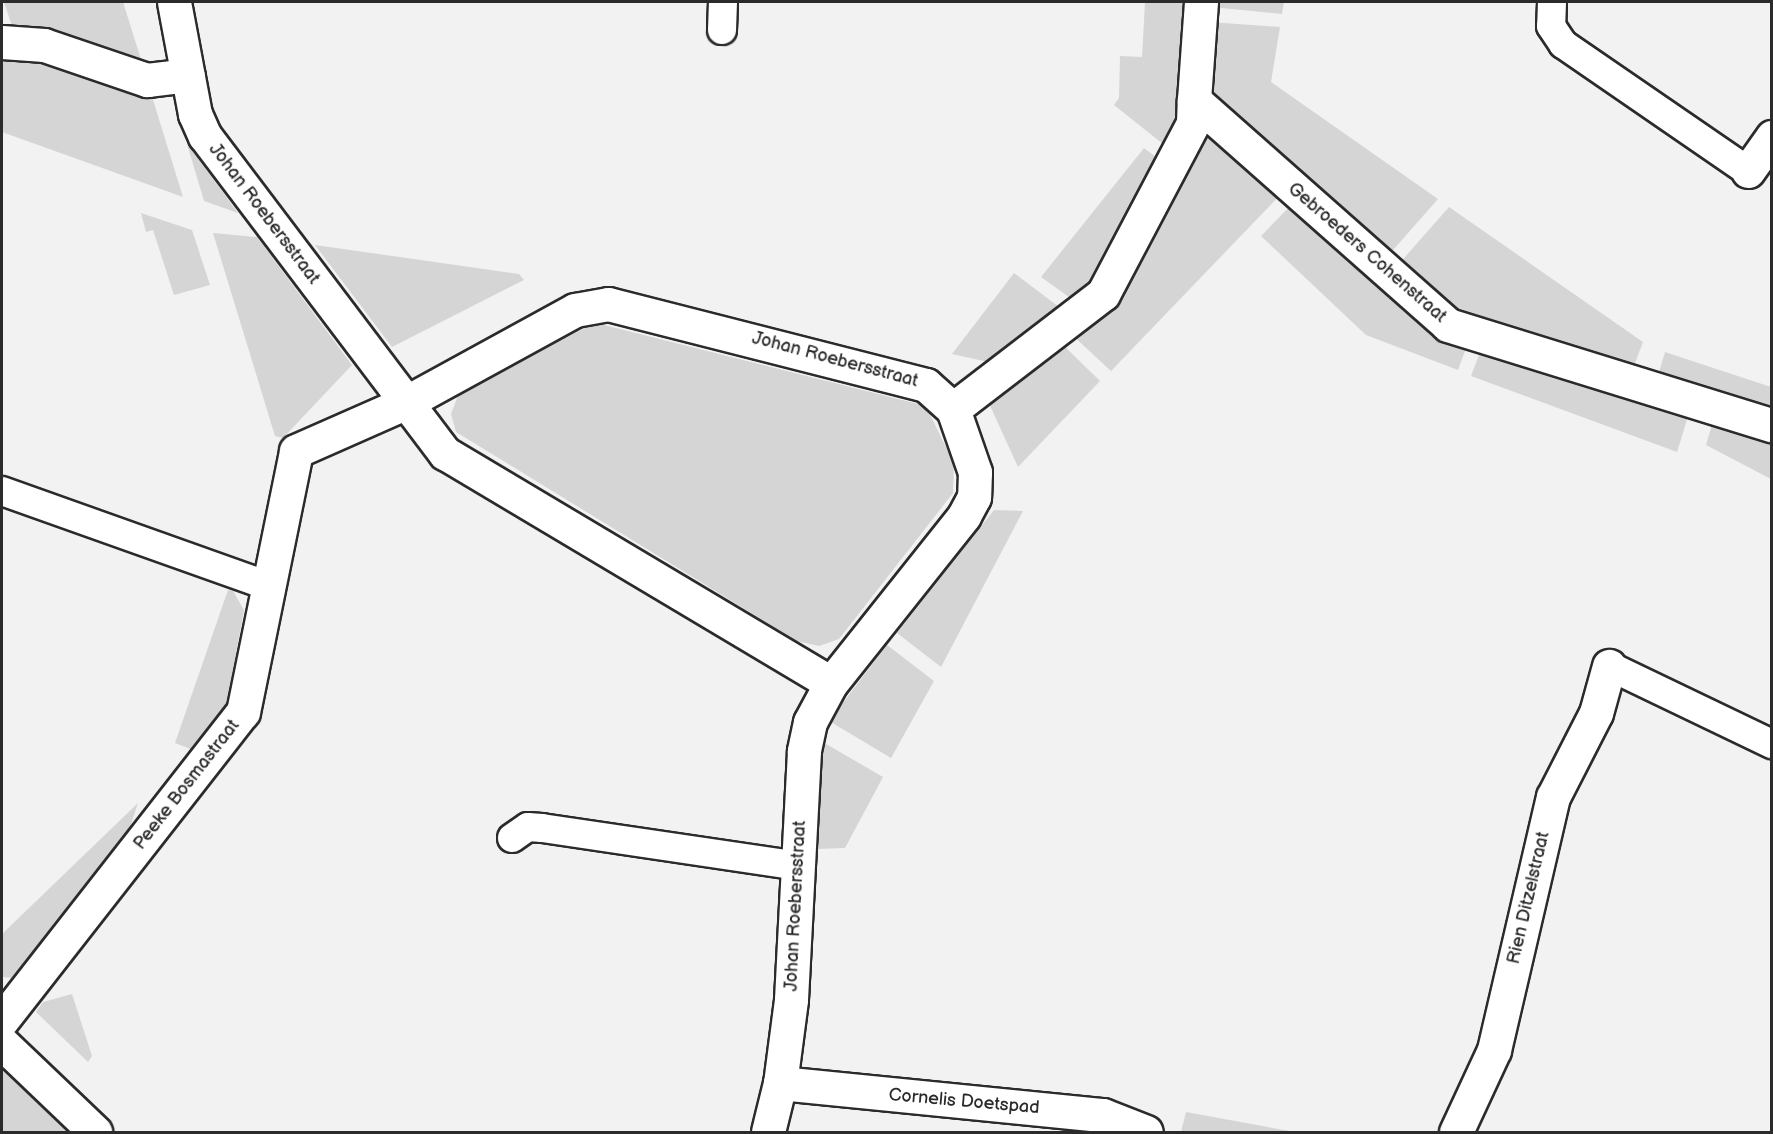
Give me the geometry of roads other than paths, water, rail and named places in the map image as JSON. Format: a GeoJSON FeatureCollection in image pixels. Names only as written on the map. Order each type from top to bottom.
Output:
{"type":"FeatureCollection","features":[{"type":"Feature","properties":{"kind":"street","name":"Johan Roebersstraat"},"geometry":{"type":"LineString","coordinates":[[174,2],[195,114],[205,136],[407,402],[434,441],[459,464],[831,683]]}},
{"type":"Feature","properties":{"kind":"street"},"geometry":{"type":"LineString","coordinates":[[953,409],[1103,294],[1193,123],[1201,2]]}},
{"type":"Feature","properties":{"kind":"street"},"geometry":{"type":"LineString","coordinates":[[2,42],[44,45],[147,80],[188,75]]}},
{"type":"Feature","properties":{"kind":"street","name":"Gebroeders Cohenstraat"},"geometry":{"type":"LineString","coordinates":[[1194,100],[1448,325],[1772,425]]}},
{"type":"Feature","properties":{"kind":"street"},"geometry":{"type":"LineString","coordinates":[[1748,171],[1772,137]]}},
{"type":"Feature","properties":{"kind":"street","name":"Johan Roebersstraat"},"geometry":{"type":"LineString","coordinates":[[407,402],[575,310],[608,304],[915,380],[936,391],[953,409],[975,472],[971,504],[831,683],[815,708],[805,741],[791,1000],[780,1083],[768,1132]]}},
{"type":"Feature","properties":{"kind":"street","name":"Peeke Bosmastraat"},"geometry":{"type":"LineString","coordinates":[[2,1020],[243,712],[296,451],[407,402]]}},
{"type":"Feature","properties":{"kind":"street","name":"Rien Ditzelstraat"},"geometry":{"type":"LineString","coordinates":[[1456,1132],[1494,1050],[1552,798],[1596,713],[1610,666]]}},
{"type":"Feature","properties":{"kind":"street"},"geometry":{"type":"LineString","coordinates":[[2,1043],[95,1132]]}},
{"type":"Feature","properties":{"kind":"street","name":"Cornelis Doetspad"},"geometry":{"type":"LineString","coordinates":[[780,1083],[1103,1114],[1146,1132]]}},
{"type":"Feature","properties":{"kind":"lane"},"geometry":{"type":"LineString","coordinates":[[722,30],[723,2]]}},
{"type":"Feature","properties":{"kind":"lane"},"geometry":{"type":"LineString","coordinates":[[1552,2],[1551,26],[1563,44],[1748,171]]}},
{"type":"Feature","properties":{"kind":"lane"},"geometry":{"type":"LineString","coordinates":[[2,491],[270,586]]}},
{"type":"Feature","properties":{"kind":"lane"},"geometry":{"type":"LineString","coordinates":[[1610,666],[1772,744]]}},
{"type":"Feature","properties":{"kind":"lane"},"geometry":{"type":"LineString","coordinates":[[512,838],[528,827],[542,828],[798,866]]}}]}
